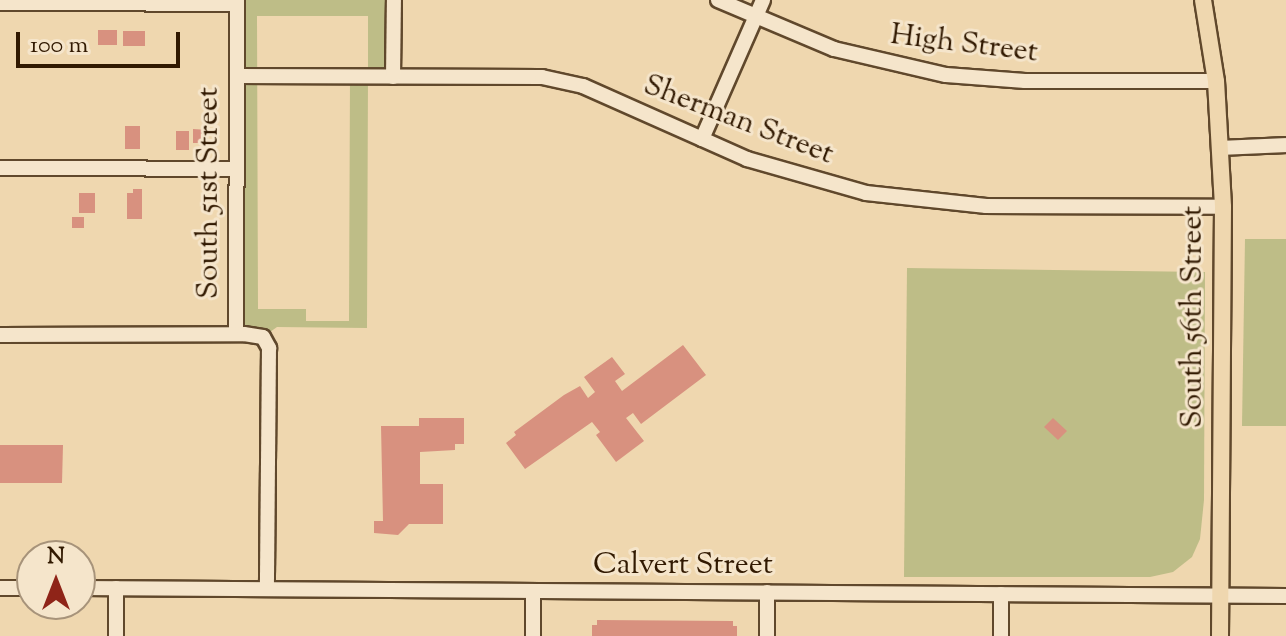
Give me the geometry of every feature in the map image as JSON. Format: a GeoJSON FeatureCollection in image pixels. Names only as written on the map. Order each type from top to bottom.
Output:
{"type":"FeatureCollection","features":[{"type":"Feature","properties":{"kind":"main road","name":"South 56th Street"},"geometry":{"type":"LineString","coordinates":[[1203,0],[1216,81],[1223,207],[1220,636]]}},
{"type":"Feature","properties":{"kind":"street"},"geometry":{"type":"LineString","coordinates":[[393,77],[394,0]]}},
{"type":"Feature","properties":{"kind":"street","name":"High Street"},"geometry":{"type":"LineString","coordinates":[[718,0],[847,53],[946,75],[1025,81],[1216,81]]}},
{"type":"Feature","properties":{"kind":"street"},"geometry":{"type":"LineString","coordinates":[[702,139],[763,0]]}},
{"type":"Feature","properties":{"kind":"street"},"geometry":{"type":"LineString","coordinates":[[0,3],[237,2]]}},
{"type":"Feature","properties":{"kind":"street","name":"South 51st Street"},"geometry":{"type":"LineString","coordinates":[[236,334],[237,2]]}},
{"type":"Feature","properties":{"kind":"street","name":"Sherman Street"},"geometry":{"type":"LineString","coordinates":[[237,76],[562,80],[702,139],[826,184],[910,201],[986,206],[1223,207]]}},
{"type":"Feature","properties":{"kind":"street"},"geometry":{"type":"LineString","coordinates":[[1221,148],[1286,145]]}},
{"type":"Feature","properties":{"kind":"street"},"geometry":{"type":"LineString","coordinates":[[0,168],[237,169]]}},
{"type":"Feature","properties":{"kind":"street"},"geometry":{"type":"LineString","coordinates":[[0,335],[236,334],[263,337],[269,348],[267,589]]}},
{"type":"Feature","properties":{"kind":"street","name":"Calvert Street"},"geometry":{"type":"LineString","coordinates":[[96,588],[1286,596]]}},
{"type":"Feature","properties":{"kind":"street"},"geometry":{"type":"LineString","coordinates":[[116,588],[116,636]]}},
{"type":"Feature","properties":{"kind":"street"},"geometry":{"type":"LineString","coordinates":[[533,592],[533,636]]}},
{"type":"Feature","properties":{"kind":"street"},"geometry":{"type":"LineString","coordinates":[[767,592],[767,636]]}},
{"type":"Feature","properties":{"kind":"street"},"geometry":{"type":"LineString","coordinates":[[1001,594],[1001,636]]}},
{"type":"Feature","properties":{"kind":"shaded area"},"geometry":{"type":"Polygon","coordinates":[[[237,0],[394,0],[393,77],[368,77],[367,328],[277,327],[263,337],[236,334],[237,0]],[[257,16],[258,309],[306,309],[306,321],[349,321],[350,76],[368,76],[368,16],[257,16]]]}},
{"type":"Feature","properties":{"kind":"shaded area"},"geometry":{"type":"Polygon","coordinates":[[[1245,239],[1286,239],[1286,426],[1242,426],[1245,239]]]}},
{"type":"Feature","properties":{"kind":"shaded area"},"geometry":{"type":"Polygon","coordinates":[[[907,268],[1205,272],[1204,500],[1200,539],[1192,557],[1173,572],[1150,577],[904,577],[907,268]]]}},
{"type":"Feature","properties":{"kind":"building"},"geometry":{"type":"Polygon","coordinates":[[[98,30],[117,30],[117,45],[98,45],[98,30]]]}},
{"type":"Feature","properties":{"kind":"building"},"geometry":{"type":"Polygon","coordinates":[[[123,31],[145,31],[145,46],[123,46],[123,31]]]}},
{"type":"Feature","properties":{"kind":"building"},"geometry":{"type":"Polygon","coordinates":[[[125,126],[140,126],[140,149],[125,149],[125,126]]]}},
{"type":"Feature","properties":{"kind":"building"},"geometry":{"type":"Polygon","coordinates":[[[193,129],[208,130],[208,143],[193,143],[193,129]]]}},
{"type":"Feature","properties":{"kind":"building"},"geometry":{"type":"Polygon","coordinates":[[[176,131],[189,131],[189,150],[176,150],[176,131]]]}},
{"type":"Feature","properties":{"kind":"building"},"geometry":{"type":"Polygon","coordinates":[[[133,189],[142,189],[142,219],[127,219],[127,193],[133,193],[133,189]]]}},
{"type":"Feature","properties":{"kind":"building"},"geometry":{"type":"Polygon","coordinates":[[[79,193],[95,193],[95,213],[79,213],[79,193]]]}},
{"type":"Feature","properties":{"kind":"building"},"geometry":{"type":"Polygon","coordinates":[[[72,217],[84,217],[84,228],[72,228],[72,217]]]}},
{"type":"Feature","properties":{"kind":"building"},"geometry":{"type":"Polygon","coordinates":[[[683,345],[706,375],[641,424],[633,413],[626,418],[644,441],[616,462],[596,435],[600,432],[592,422],[525,469],[506,443],[516,435],[514,432],[580,386],[588,398],[595,392],[584,377],[612,357],[625,374],[615,381],[622,391],[683,345]]]}},
{"type":"Feature","properties":{"kind":"building"},"geometry":{"type":"Polygon","coordinates":[[[419,418],[464,418],[464,444],[455,444],[455,450],[420,452],[420,484],[443,484],[443,524],[409,524],[398,535],[374,533],[374,521],[383,521],[381,426],[419,426],[419,418]]]}},
{"type":"Feature","properties":{"kind":"building"},"geometry":{"type":"Polygon","coordinates":[[[1053,418],[1067,431],[1058,440],[1044,427],[1053,418]]]}},
{"type":"Feature","properties":{"kind":"building"},"geometry":{"type":"Polygon","coordinates":[[[0,445],[63,445],[62,483],[0,483],[0,445]]]}},
{"type":"Feature","properties":{"kind":"building"},"geometry":{"type":"Polygon","coordinates":[[[597,620],[733,621],[733,626],[737,626],[737,636],[592,636],[592,625],[597,625],[597,620]]]}}]}
